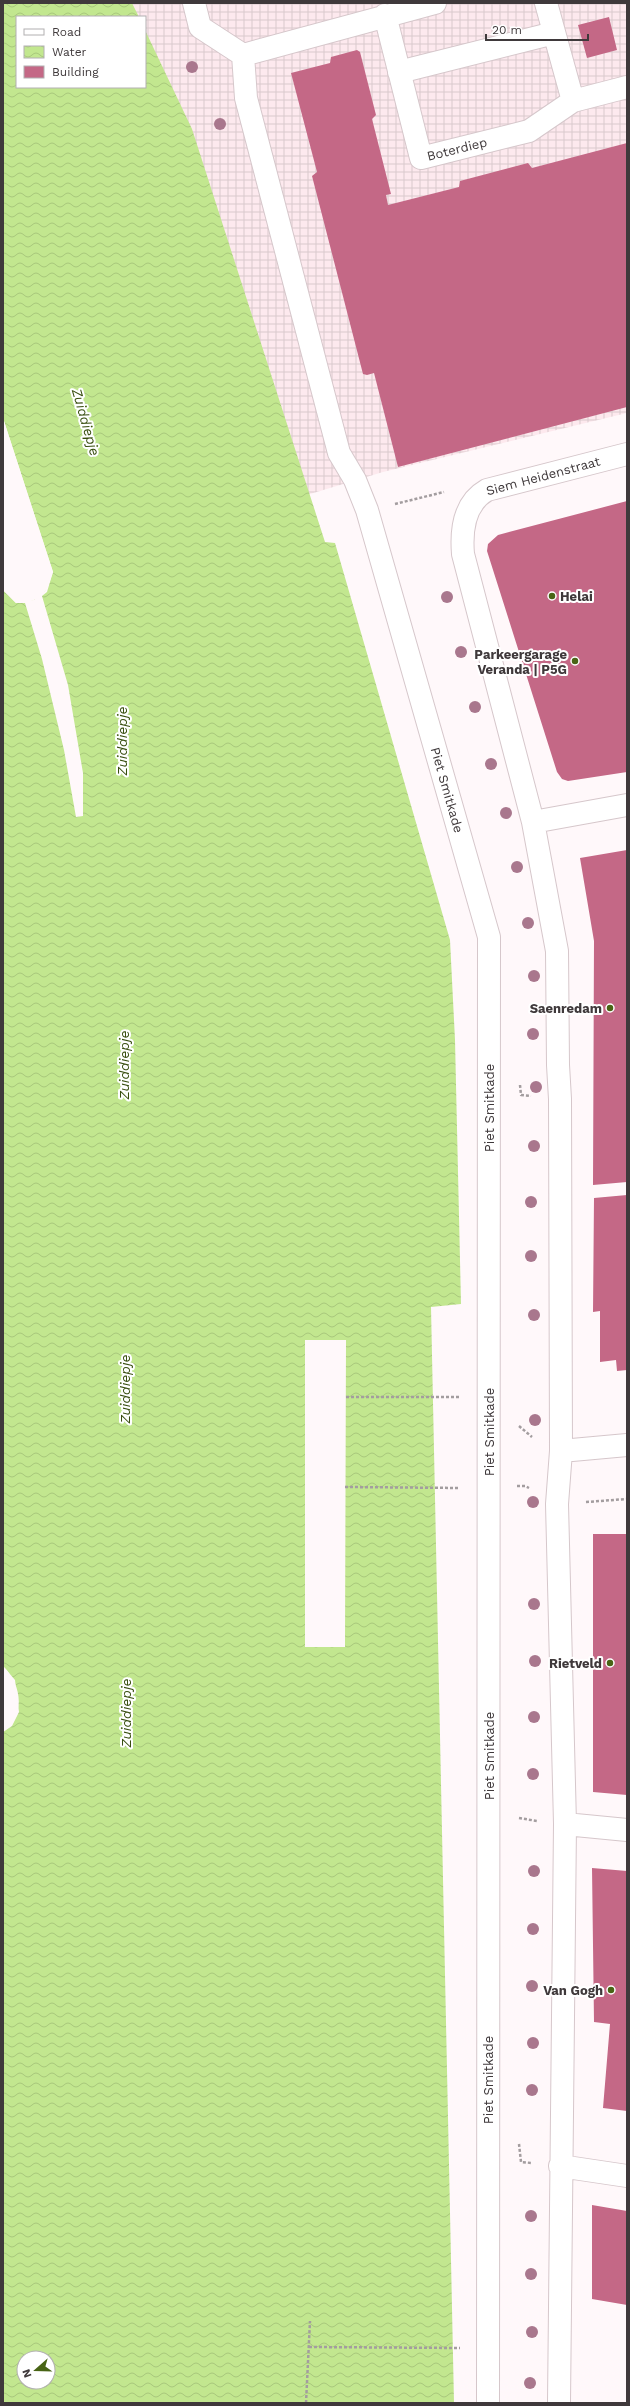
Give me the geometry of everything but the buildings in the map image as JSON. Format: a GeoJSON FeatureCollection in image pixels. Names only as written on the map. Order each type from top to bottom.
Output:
{"type":"FeatureCollection","features":[{"type":"Feature","properties":{"kind":"street"},"geometry":{"type":"LineString","coordinates":[[194,3],[200,27],[243,55],[435,3]]}},
{"type":"Feature","properties":{"kind":"street"},"geometry":{"type":"LineString","coordinates":[[546,3],[573,100]]}},
{"type":"Feature","properties":{"kind":"street","name":"Boterdiep"},"geometry":{"type":"LineString","coordinates":[[385,16],[421,158],[529,131],[573,100],[627,87]]}},
{"type":"Feature","properties":{"kind":"street"},"geometry":{"type":"LineString","coordinates":[[399,72],[554,33]]}},
{"type":"Feature","properties":{"kind":"street","name":"Piet Smitkade"},"geometry":{"type":"LineString","coordinates":[[243,55],[246,98],[339,453],[355,480],[367,510],[489,937],[488,2403]]}},
{"type":"Feature","properties":{"kind":"street","name":"Siem Heidenstraat"},"geometry":{"type":"LineString","coordinates":[[533,822],[463,554],[462,533],[464,520],[478,495],[487,490],[627,454]]}},
{"type":"Feature","properties":{"kind":"street"},"geometry":{"type":"LineString","coordinates":[[559,2403],[560,2166],[565,1824],[556,1504],[561,1451],[560,1099],[556,951],[533,822],[627,805]]}},
{"type":"Feature","properties":{"kind":"street"},"geometry":{"type":"LineString","coordinates":[[561,1451],[627,1445]]}},
{"type":"Feature","properties":{"kind":"street"},"geometry":{"type":"LineString","coordinates":[[565,1824],[627,1830]]}},
{"type":"Feature","properties":{"kind":"street"},"geometry":{"type":"LineString","coordinates":[[560,2166],[627,2176]]}},
{"type":"Feature","properties":{"kind":"path"},"geometry":{"type":"LineString","coordinates":[[367,510],[451,490],[472,504]]}},
{"type":"Feature","properties":{"kind":"path"},"geometry":{"type":"LineString","coordinates":[[346,1397],[434,1397]]}},
{"type":"Feature","properties":{"kind":"path"},"geometry":{"type":"LineString","coordinates":[[345,1487],[437,1487]]}},
{"type":"Feature","properties":{"kind":"path"},"geometry":{"type":"LineString","coordinates":[[556,1504],[627,1499]]}},
{"type":"Feature","properties":{"kind":"path"},"geometry":{"type":"LineString","coordinates":[[306,2403],[310,2321]]}},
{"type":"Feature","properties":{"kind":"path"},"geometry":{"type":"LineString","coordinates":[[309,2347],[463,2348]]}},
{"type":"Feature","properties":{"kind":"shaded area"},"geometry":{"type":"Polygon","coordinates":[[[40,3],[627,3],[627,413],[383,472],[214,523],[145,88],[146,16],[44,16],[40,3]]]}},
{"type":"Feature","properties":{"kind":"water","name":"Zuiddiepje"},"geometry":{"type":"Polygon","coordinates":[[[3,3],[132,3],[138,16],[16,16],[16,88],[146,88],[146,32],[192,129],[325,542],[335,543],[450,940],[455,1040],[461,1304],[431,1307],[454,2403],[3,2403],[3,1732],[15,1717],[19,1700],[14,1682],[3,1666],[3,590],[16,603],[37,599],[48,587],[53,572],[3,418],[3,3]]]}},
{"type":"Feature","properties":{"kind":"pier"},"geometry":{"type":"Polygon","coordinates":[[[3,418],[53,572],[47,592],[42,596],[68,685],[83,773],[83,816],[76,817],[64,750],[42,659],[25,603],[16,603],[3,590],[3,588],[17,601],[34,600],[45,591],[50,572],[3,425],[3,418]]]}},
{"type":"Feature","properties":{"kind":"pier"},"geometry":{"type":"Polygon","coordinates":[[[305,1340],[346,1340],[345,1647],[305,1647],[305,1340]]]}},
{"type":"Feature","properties":{"kind":"pier"},"geometry":{"type":"Polygon","coordinates":[[[3,1666],[15,1680],[19,1712],[12,1726],[3,1732],[17,1712],[13,1681],[3,1666]]]}},
{"type":"Feature","properties":{"kind":"place","name":"Helai"},"geometry":{"type":"Point","coordinates":[552,596]}},
{"type":"Feature","properties":{"kind":"place","name":"Parkeergarage Veranda | P5G"},"geometry":{"type":"Point","coordinates":[575,661]}},
{"type":"Feature","properties":{"kind":"place","name":"Saenredam"},"geometry":{"type":"Point","coordinates":[610,1008]}},
{"type":"Feature","properties":{"kind":"place","name":"Rietveld"},"geometry":{"type":"Point","coordinates":[610,1663]}},
{"type":"Feature","properties":{"kind":"place","name":"Van Gogh"},"geometry":{"type":"Point","coordinates":[611,1990]}}]}
